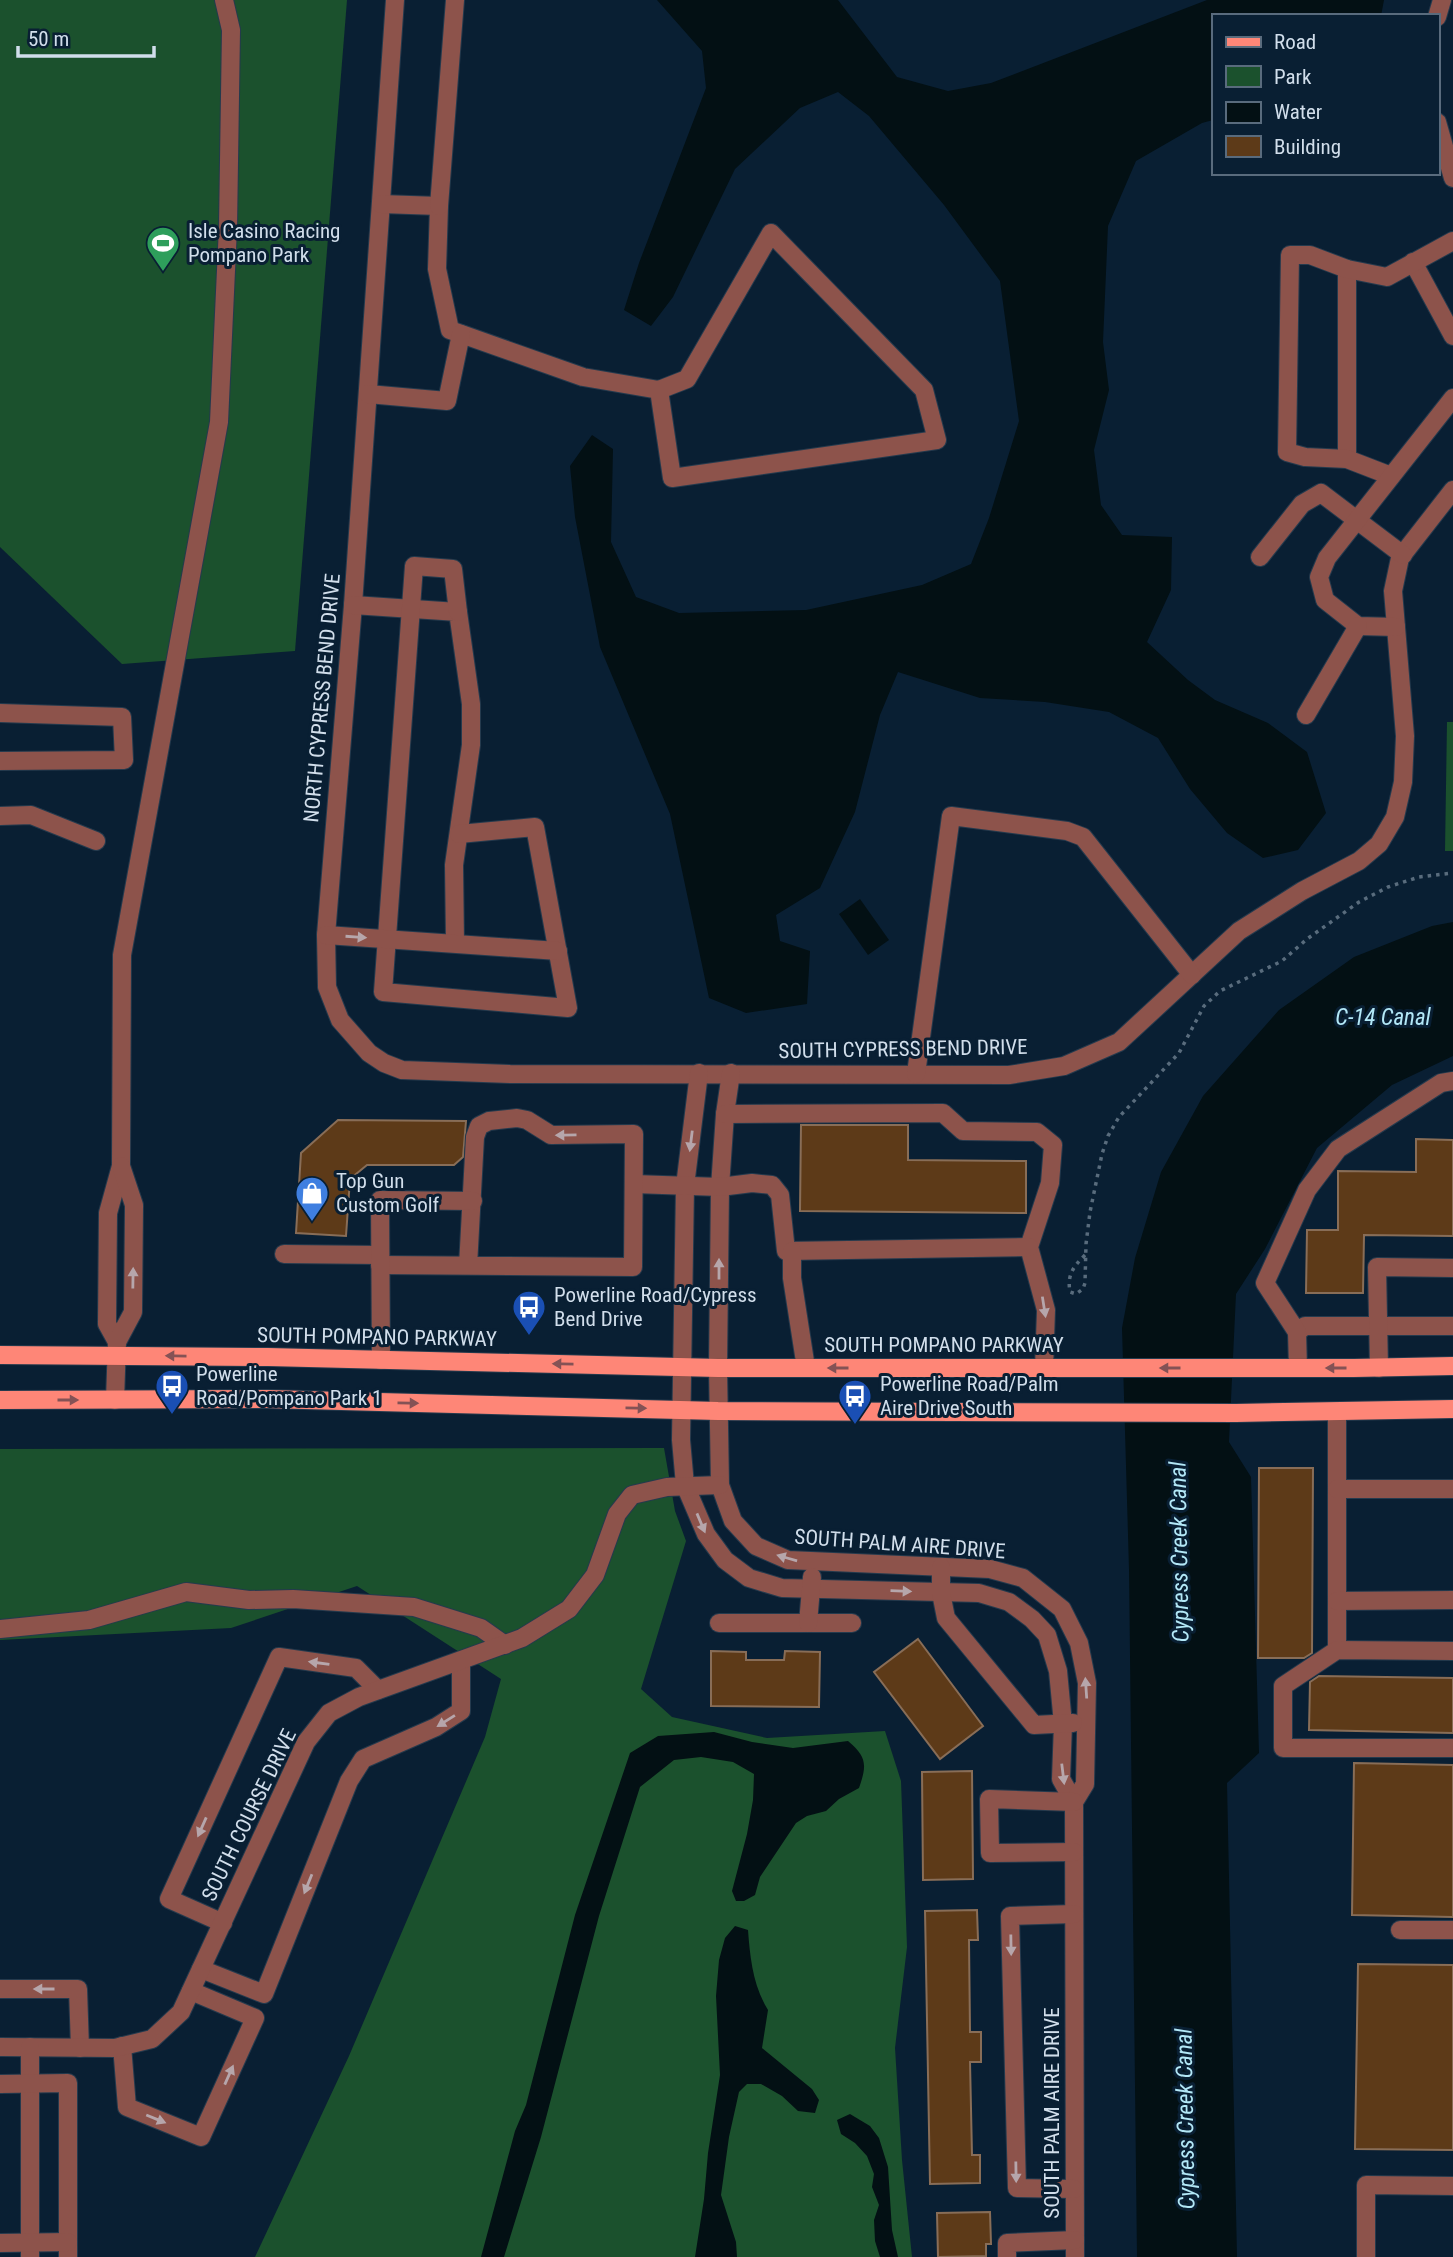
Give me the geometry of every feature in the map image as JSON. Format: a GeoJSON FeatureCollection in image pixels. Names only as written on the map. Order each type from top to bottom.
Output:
{"type":"FeatureCollection","features":[{"type":"Feature","properties":{"kind":"main road","name":"SOUTH POMPANO PARKWAY"},"geometry":{"type":"LineString","coordinates":[[0,1355],[117,1349],[381,1360],[718,1368],[1453,1366]]}},
{"type":"Feature","properties":{"kind":"main road"},"geometry":{"type":"LineString","coordinates":[[0,1400],[267,1399],[718,1411],[1236,1413],[1453,1409]]}},
{"type":"Feature","properties":{"kind":"street"},"geometry":{"type":"LineString","coordinates":[[117,1349],[107,1324],[108,1213],[121,1166],[122,955],[219,422],[228,227],[231,30],[224,0]]}},
{"type":"Feature","properties":{"kind":"street","name":"NORTH CYPRESS BEND DRIVE"},"geometry":{"type":"LineString","coordinates":[[395,0],[353,605],[326,935],[327,987],[340,1020],[369,1053],[402,1070],[510,1074],[731,1073]]}},
{"type":"Feature","properties":{"kind":"street"},"geometry":{"type":"LineString","coordinates":[[455,0],[439,206],[437,269],[450,330],[583,377],[659,390],[687,379],[771,233],[924,390],[937,440],[672,478],[659,390]]}},
{"type":"Feature","properties":{"kind":"street"},"geometry":{"type":"LineString","coordinates":[[1439,129],[1453,178]]}},
{"type":"Feature","properties":{"kind":"street"},"geometry":{"type":"LineString","coordinates":[[381,204],[439,206]]}},
{"type":"Feature","properties":{"kind":"street"},"geometry":{"type":"LineString","coordinates":[[1391,476],[1347,459],[1305,457],[1287,452],[1290,255],[1310,255],[1347,269],[1387,277],[1453,241]]}},
{"type":"Feature","properties":{"kind":"street"},"geometry":{"type":"LineString","coordinates":[[1413,262],[1453,335]]}},
{"type":"Feature","properties":{"kind":"street"},"geometry":{"type":"LineString","coordinates":[[1347,269],[1347,459]]}},
{"type":"Feature","properties":{"kind":"street"},"geometry":{"type":"LineString","coordinates":[[368,394],[447,401],[461,334]]}},
{"type":"Feature","properties":{"kind":"street"},"geometry":{"type":"LineString","coordinates":[[1396,627],[1368,628],[1349,621],[1325,600],[1319,577],[1327,558],[1453,398]]}},
{"type":"Feature","properties":{"kind":"street","name":"SOUTH CYPRESS BEND DRIVE"},"geometry":{"type":"LineString","coordinates":[[731,1073],[1009,1075],[1064,1066],[1119,1042],[1239,931],[1302,891],[1359,861],[1380,844],[1395,817],[1403,782],[1405,736],[1393,592],[1400,558],[1453,490]]}},
{"type":"Feature","properties":{"kind":"street"},"geometry":{"type":"LineString","coordinates":[[1260,557],[1302,504],[1321,493],[1403,555]]}},
{"type":"Feature","properties":{"kind":"street"},"geometry":{"type":"LineString","coordinates":[[455,943],[454,865],[471,745],[471,704],[453,569],[414,566],[383,992],[568,1008],[535,827],[459,834]]}},
{"type":"Feature","properties":{"kind":"street"},"geometry":{"type":"LineString","coordinates":[[353,605],[458,612]]}},
{"type":"Feature","properties":{"kind":"street"},"geometry":{"type":"LineString","coordinates":[[1306,715],[1358,625]]}},
{"type":"Feature","properties":{"kind":"street"},"geometry":{"type":"LineString","coordinates":[[0,713],[122,717],[124,761],[0,761]]}},
{"type":"Feature","properties":{"kind":"street"},"geometry":{"type":"LineString","coordinates":[[0,816],[31,815],[96,841]]}},
{"type":"Feature","properties":{"kind":"street"},"geometry":{"type":"LineString","coordinates":[[916,1074],[951,816],[1067,831],[1083,837],[1192,975]]}},
{"type":"Feature","properties":{"kind":"street"},"geometry":{"type":"LineString","coordinates":[[326,935],[558,951]]}},
{"type":"Feature","properties":{"kind":"street"},"geometry":{"type":"LineString","coordinates":[[681,1410],[685,1186],[699,1073]]}},
{"type":"Feature","properties":{"kind":"street"},"geometry":{"type":"LineString","coordinates":[[718,1411],[719,1187],[731,1073]]}},
{"type":"Feature","properties":{"kind":"street"},"geometry":{"type":"LineString","coordinates":[[1298,1368],[1297,1332],[1265,1283],[1307,1190],[1338,1149],[1441,1083],[1453,1081]]}},
{"type":"Feature","properties":{"kind":"street"},"geometry":{"type":"LineString","coordinates":[[725,1114],[943,1113],[962,1131],[1037,1132],[1053,1145],[1050,1183],[1029,1247],[1046,1310],[1044,1368]]}},
{"type":"Feature","properties":{"kind":"street"},"geometry":{"type":"LineString","coordinates":[[285,1254],[468,1266],[633,1267],[634,1134],[551,1135],[517,1118],[489,1121],[479,1126],[475,1137],[468,1266]]}},
{"type":"Feature","properties":{"kind":"street"},"geometry":{"type":"LineString","coordinates":[[115,1400],[117,1349],[133,1312],[134,1205],[121,1166]]}},
{"type":"Feature","properties":{"kind":"street"},"geometry":{"type":"LineString","coordinates":[[634,1184],[719,1187],[752,1183],[772,1185],[780,1195],[786,1251],[1029,1247]]}},
{"type":"Feature","properties":{"kind":"street"},"geometry":{"type":"LineString","coordinates":[[381,1360],[380,1200],[473,1201]]}},
{"type":"Feature","properties":{"kind":"street"},"geometry":{"type":"LineString","coordinates":[[792,1251],[792,1278],[806,1368]]}},
{"type":"Feature","properties":{"kind":"street"},"geometry":{"type":"LineString","coordinates":[[1379,1368],[1377,1267],[1453,1268]]}},
{"type":"Feature","properties":{"kind":"street"},"geometry":{"type":"LineString","coordinates":[[1297,1332],[1305,1326],[1453,1326]]}},
{"type":"Feature","properties":{"kind":"street","name":"SOUTH PALM AIRE DRIVE"},"geometry":{"type":"LineString","coordinates":[[681,1410],[685,1485],[706,1534],[725,1560],[749,1578],[782,1588],[979,1593],[1009,1602],[1032,1619],[1047,1635],[1058,1671],[1063,1724],[1061,1779],[1074,1802],[1075,2249]]}},
{"type":"Feature","properties":{"kind":"street","name":"SOUTH PALM AIRE DRIVE"},"geometry":{"type":"LineString","coordinates":[[718,1411],[720,1485],[733,1521],[757,1546],[788,1560],[813,1563],[990,1569],[1023,1578],[1062,1609],[1079,1643],[1087,1683],[1086,1784],[1074,1802]]}},
{"type":"Feature","properties":{"kind":"street"},"geometry":{"type":"LineString","coordinates":[[1336,1412],[1337,1650]]}},
{"type":"Feature","properties":{"kind":"street","name":"SOUTH COURSE DRIVE"},"geometry":{"type":"LineString","coordinates":[[0,2047],[122,2046],[152,2039],[181,2012],[306,1742],[330,1713],[378,1690],[522,1638],[569,1609],[594,1575],[617,1514],[632,1495],[667,1487],[720,1485]]}},
{"type":"Feature","properties":{"kind":"street"},"geometry":{"type":"LineString","coordinates":[[1337,1489],[1453,1489]]}},
{"type":"Feature","properties":{"kind":"street"},"geometry":{"type":"LineString","coordinates":[[808,1623],[813,1563]]}},
{"type":"Feature","properties":{"kind":"street"},"geometry":{"type":"LineString","coordinates":[[941,1567],[941,1593],[946,1618],[1034,1725],[1087,1723]]}},
{"type":"Feature","properties":{"kind":"street"},"geometry":{"type":"LineString","coordinates":[[0,1629],[89,1620],[186,1592],[249,1600],[293,1599],[414,1607],[481,1628],[505,1645]]}},
{"type":"Feature","properties":{"kind":"street"},"geometry":{"type":"LineString","coordinates":[[1337,1601],[1453,1600]]}},
{"type":"Feature","properties":{"kind":"street"},"geometry":{"type":"LineString","coordinates":[[719,1623],[852,1623]]}},
{"type":"Feature","properties":{"kind":"street"},"geometry":{"type":"LineString","coordinates":[[1453,1651],[1337,1650],[1283,1686],[1283,1748],[1453,1748]]}},
{"type":"Feature","properties":{"kind":"street"},"geometry":{"type":"LineString","coordinates":[[223,1923],[169,1899],[279,1657],[356,1668],[378,1690]]}},
{"type":"Feature","properties":{"kind":"street"},"geometry":{"type":"LineString","coordinates":[[201,1969],[264,1994],[349,1781],[363,1759],[436,1727],[461,1711],[461,1661]]}},
{"type":"Feature","properties":{"kind":"street"},"geometry":{"type":"LineString","coordinates":[[1074,1802],[989,1799],[990,1853],[1074,1852]]}},
{"type":"Feature","properties":{"kind":"street"},"geometry":{"type":"LineString","coordinates":[[1074,1914],[1010,1916],[1017,2188],[1074,2189]]}},
{"type":"Feature","properties":{"kind":"street"},"geometry":{"type":"LineString","coordinates":[[1399,1930],[1453,1930]]}},
{"type":"Feature","properties":{"kind":"street"},"geometry":{"type":"LineString","coordinates":[[0,1989],[78,1989],[80,2048]]}},
{"type":"Feature","properties":{"kind":"street"},"geometry":{"type":"LineString","coordinates":[[122,2046],[127,2107],[201,2137],[255,2018],[191,1991]]}},
{"type":"Feature","properties":{"kind":"street"},"geometry":{"type":"LineString","coordinates":[[30,2047],[30,2250]]}},
{"type":"Feature","properties":{"kind":"street"},"geometry":{"type":"LineString","coordinates":[[0,2084],[68,2083],[68,2250],[30,2250],[0,2243]]}},
{"type":"Feature","properties":{"kind":"street"},"geometry":{"type":"LineString","coordinates":[[1366,2257],[1366,2185],[1453,2186]]}},
{"type":"Feature","properties":{"kind":"street"},"geometry":{"type":"LineString","coordinates":[[1007,2257],[1007,2243],[1075,2249]]}},
{"type":"Feature","properties":{"kind":"path"},"geometry":{"type":"LineString","coordinates":[[1085,1255],[1076,1264],[1068,1280],[1070,1292],[1076,1294],[1083,1289],[1085,1283],[1090,1212],[1108,1136],[1119,1117],[1179,1053],[1204,1006],[1220,991],[1282,961],[1307,939],[1359,902],[1388,887],[1419,877],[1453,873]]}},
{"type":"Feature","properties":{"kind":"green space","name":"Isle Casino Racing Pompano Park"},"geometry":{"type":"Polygon","coordinates":[[[0,0],[347,0],[295,651],[122,664],[0,547],[0,0]]]}},
{"type":"Feature","properties":{"kind":"green space"},"geometry":{"type":"Polygon","coordinates":[[[1447,722],[1453,722],[1453,851],[1445,851],[1447,722]]]}},
{"type":"Feature","properties":{"kind":"green space"},"geometry":{"type":"Polygon","coordinates":[[[664,1448],[675,1511],[686,1541],[641,1689],[672,1717],[767,1738],[885,1731],[901,1781],[907,1947],[895,2048],[902,2160],[912,2257],[255,2257],[349,2056],[485,1737],[501,1679],[357,1586],[231,1628],[0,1640],[0,1449],[664,1448]]]}},
{"type":"Feature","properties":{"kind":"water"},"geometry":{"type":"Polygon","coordinates":[[[657,0],[838,0],[897,77],[948,91],[991,83],[1207,0],[1384,0],[1381,14],[1212,14],[1212,120],[1202,123],[1136,161],[1108,226],[1103,342],[1109,390],[1094,450],[1101,505],[1122,535],[1172,537],[1171,590],[1147,642],[1188,680],[1215,700],[1268,723],[1307,752],[1326,813],[1298,850],[1263,858],[1227,833],[1190,789],[1158,738],[1109,712],[1045,702],[980,698],[898,672],[880,715],[855,812],[820,888],[776,915],[780,941],[810,951],[807,1004],[746,1013],[709,998],[670,814],[600,647],[575,517],[570,466],[592,435],[613,449],[611,542],[636,597],[679,613],[806,610],[922,585],[971,564],[989,518],[1019,421],[1000,281],[944,205],[869,116],[838,92],[800,108],[735,169],[673,297],[651,326],[624,310],[639,263],[706,88],[702,51],[657,0]]]}},
{"type":"Feature","properties":{"kind":"water"},"geometry":{"type":"Polygon","coordinates":[[[860,899],[889,940],[868,955],[839,914],[860,899]]]}},
{"type":"Feature","properties":{"kind":"water","name":"C-14 Canal"},"geometry":{"type":"Polygon","coordinates":[[[1453,922],[1453,1056],[1392,1085],[1317,1148],[1265,1249],[1236,1294],[1229,1442],[1251,1477],[1259,1753],[1227,1783],[1237,2257],[1137,2257],[1129,1569],[1122,1328],[1135,1258],[1161,1172],[1203,1096],[1279,1010],[1354,957],[1432,926],[1453,922]]]}},
{"type":"Feature","properties":{"kind":"water"},"geometry":{"type":"Polygon","coordinates":[[[714,1732],[752,1742],[793,1748],[848,1741],[864,1762],[859,1788],[839,1799],[826,1811],[807,1816],[796,1823],[760,1877],[755,1895],[744,1901],[736,1901],[732,1891],[747,1834],[754,1774],[733,1762],[701,1757],[674,1760],[640,1787],[599,1916],[541,2137],[504,2257],[481,2257],[515,2131],[526,2105],[575,1915],[630,1753],[658,1736],[714,1732]]]}},
{"type":"Feature","properties":{"kind":"water"},"geometry":{"type":"Polygon","coordinates":[[[735,1926],[748,1930],[756,1981],[768,2010],[762,2048],[812,2089],[819,2100],[815,2113],[798,2111],[782,2096],[761,2084],[747,2084],[739,2092],[729,2137],[721,2195],[736,2242],[737,2257],[695,2257],[720,2075],[716,1996],[719,1960],[725,1938],[735,1926]]]}},
{"type":"Feature","properties":{"kind":"water"},"geometry":{"type":"Polygon","coordinates":[[[850,2114],[870,2126],[879,2138],[888,2167],[892,2230],[898,2257],[880,2257],[875,2241],[874,2220],[879,2205],[872,2187],[874,2174],[867,2156],[855,2143],[841,2134],[837,2120],[850,2114]]]}},
{"type":"Feature","properties":{"kind":"building"},"geometry":{"type":"Polygon","coordinates":[[[338,1120],[466,1121],[463,1157],[454,1165],[367,1165],[350,1179],[346,1236],[296,1233],[301,1153],[338,1120]]]}},
{"type":"Feature","properties":{"kind":"building"},"geometry":{"type":"Polygon","coordinates":[[[801,1125],[908,1125],[908,1160],[1026,1161],[1026,1213],[800,1211],[801,1125]]]}},
{"type":"Feature","properties":{"kind":"building"},"geometry":{"type":"Polygon","coordinates":[[[1416,1139],[1453,1140],[1453,1236],[1364,1235],[1363,1293],[1306,1293],[1307,1230],[1338,1230],[1338,1171],[1416,1172],[1416,1139]]]}},
{"type":"Feature","properties":{"kind":"building"},"geometry":{"type":"Polygon","coordinates":[[[1259,1468],[1313,1468],[1312,1653],[1304,1658],[1258,1658],[1259,1468]]]}},
{"type":"Feature","properties":{"kind":"building"},"geometry":{"type":"Polygon","coordinates":[[[918,1639],[983,1726],[940,1759],[874,1672],[918,1639]]]}},
{"type":"Feature","properties":{"kind":"building"},"geometry":{"type":"Polygon","coordinates":[[[711,1651],[746,1652],[746,1660],[784,1660],[785,1651],[820,1652],[819,1707],[711,1706],[711,1651]]]}},
{"type":"Feature","properties":{"kind":"building"},"geometry":{"type":"Polygon","coordinates":[[[1319,1676],[1453,1678],[1453,1733],[1309,1730],[1310,1682],[1319,1676]]]}},
{"type":"Feature","properties":{"kind":"building"},"geometry":{"type":"Polygon","coordinates":[[[1354,1763],[1453,1765],[1453,1917],[1352,1915],[1354,1763]]]}},
{"type":"Feature","properties":{"kind":"building"},"geometry":{"type":"Polygon","coordinates":[[[972,1771],[973,1879],[923,1880],[922,1772],[972,1771]]]}},
{"type":"Feature","properties":{"kind":"building"},"geometry":{"type":"Polygon","coordinates":[[[977,1910],[978,1940],[969,1940],[970,2032],[981,2032],[981,2062],[970,2062],[972,2155],[980,2155],[980,2183],[930,2184],[925,1911],[977,1910]]]}},
{"type":"Feature","properties":{"kind":"building"},"geometry":{"type":"Polygon","coordinates":[[[1358,1964],[1453,1965],[1453,2150],[1355,2149],[1358,1964]]]}},
{"type":"Feature","properties":{"kind":"building"},"geometry":{"type":"Polygon","coordinates":[[[990,2212],[991,2244],[986,2244],[986,2256],[938,2257],[937,2213],[990,2212]]]}},
{"type":"Feature","properties":{"kind":"place","name":"Isle Casino Racing Pompano Park"},"geometry":{"type":"Point","coordinates":[163,273]}},
{"type":"Feature","properties":{"kind":"place","name":"Top Gun Custom Golf"},"geometry":{"type":"Point","coordinates":[312,1223]}},
{"type":"Feature","properties":{"kind":"place","name":"Powerline Road/Cypress Bend Drive"},"geometry":{"type":"Point","coordinates":[529,1337]}},
{"type":"Feature","properties":{"kind":"place","name":"Powerline Road/Pompano Park 1"},"geometry":{"type":"Point","coordinates":[172,1416]}},
{"type":"Feature","properties":{"kind":"place","name":"Powerline Road/Palm Aire Drive South"},"geometry":{"type":"Point","coordinates":[855,1426]}},
{"type":"Feature","properties":{"kind":"water label","name":"Cypress Creek Canal"},"geometry":{"type":"Point","coordinates":[1179,1552]}},
{"type":"Feature","properties":{"kind":"water label","name":"Cypress Creek Canal"},"geometry":{"type":"Point","coordinates":[1185,2119]}}]}
